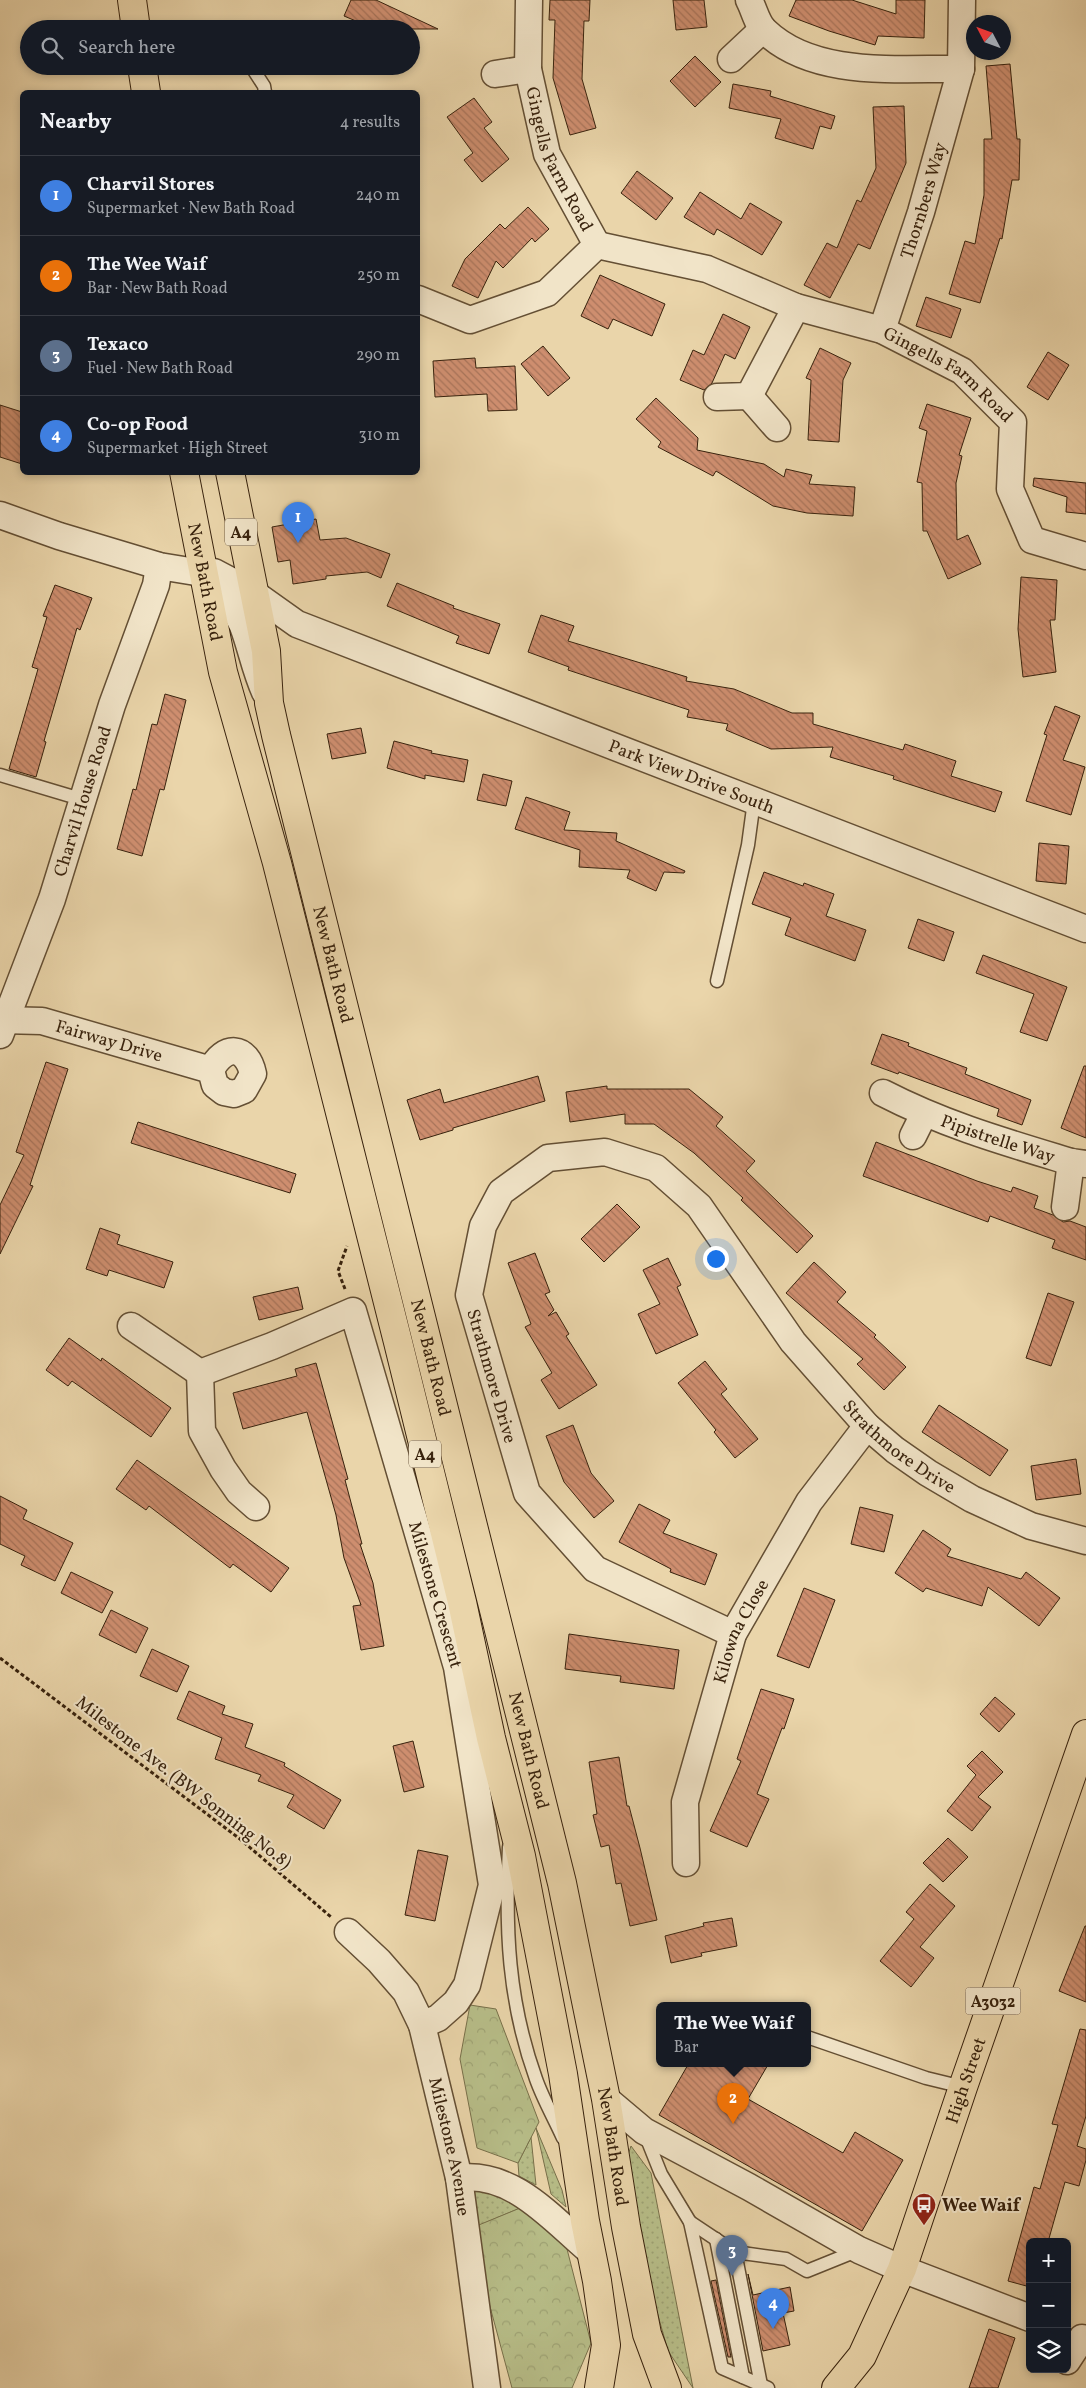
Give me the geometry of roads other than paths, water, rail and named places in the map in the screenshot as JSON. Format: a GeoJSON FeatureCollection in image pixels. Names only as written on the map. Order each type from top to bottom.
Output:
{"type":"FeatureCollection","features":[{"type":"Feature","properties":{"kind":"main road"},"geometry":{"type":"LineString","coordinates":[[132,0],[135,20]]}},
{"type":"Feature","properties":{"kind":"main road"},"geometry":{"type":"LineString","coordinates":[[143,75],[146,90]]}},
{"type":"Feature","properties":{"kind":"main road","name":"New Bath Road"},"geometry":{"type":"LineString","coordinates":[[185,475],[202,573],[223,672],[277,863],[398,1342],[460,1593],[491,1738],[511,1817],[551,2007],[606,2345],[599,2388]]}},
{"type":"Feature","properties":{"kind":"main road","name":"New Bath Road"},"geometry":{"type":"LineString","coordinates":[[231,475],[252,592],[266,651],[269,702],[562,1883],[606,2099],[626,2227],[646,2334],[667,2388]]}},
{"type":"Feature","properties":{"kind":"main road","name":"High Street"},"geometry":{"type":"LineString","coordinates":[[836,2388],[862,2356],[902,2269],[963,2087],[1086,1734]]}},
{"type":"Feature","properties":{"kind":"street","name":"Gingells Farm Road"},"geometry":{"type":"LineString","coordinates":[[529,0],[528,69],[547,154],[597,245],[707,269],[796,307],[882,330],[962,371],[1013,422],[1010,489],[1032,540],[1086,556]]}},
{"type":"Feature","properties":{"kind":"street"},"geometry":{"type":"LineString","coordinates":[[749,0],[763,29],[792,52],[839,66],[961,69]]}},
{"type":"Feature","properties":{"kind":"street","name":"Thornbers Way"},"geometry":{"type":"LineString","coordinates":[[882,330],[921,212],[961,69],[962,0]]}},
{"type":"Feature","properties":{"kind":"street"},"geometry":{"type":"LineString","coordinates":[[730,58],[763,29]]}},
{"type":"Feature","properties":{"kind":"street","name":"Gingells Farm Road"},"geometry":{"type":"LineString","coordinates":[[495,74],[528,69]]}},
{"type":"Feature","properties":{"kind":"street","name":"Gingells Farm Road"},"geometry":{"type":"LineString","coordinates":[[420,300],[470,320],[547,292],[597,245]]}},
{"type":"Feature","properties":{"kind":"street"},"geometry":{"type":"LineString","coordinates":[[749,396],[796,307]]}},
{"type":"Feature","properties":{"kind":"street"},"geometry":{"type":"LineString","coordinates":[[716,397],[749,396]]}},
{"type":"Feature","properties":{"kind":"street"},"geometry":{"type":"LineString","coordinates":[[749,396],[777,428]]}},
{"type":"Feature","properties":{"kind":"street","name":"Park View Drive South"},"geometry":{"type":"LineString","coordinates":[[0,515],[59,536],[159,566],[202,573],[214,572],[252,592],[297,624],[692,775],[754,801],[1086,929]]}},
{"type":"Feature","properties":{"kind":"street","name":"Charvil House Road"},"geometry":{"type":"LineString","coordinates":[[2,1025],[52,899],[112,705],[156,585],[159,566]]}},
{"type":"Feature","properties":{"kind":"street"},"geometry":{"type":"LineString","coordinates":[[202,573],[223,595],[242,624],[257,675],[269,702]]}},
{"type":"Feature","properties":{"kind":"street"},"geometry":{"type":"LineString","coordinates":[[266,651],[280,634],[297,624]]}},
{"type":"Feature","properties":{"kind":"street","name":"Fairway Drive"},"geometry":{"type":"LineString","coordinates":[[2,1025],[42,1022],[211,1070]]}},
{"type":"Feature","properties":{"kind":"street","name":"Pipistrelle Way"},"geometry":{"type":"LineString","coordinates":[[883,1093],[919,1125],[980,1135],[1079,1163],[1065,1208]]}},
{"type":"Feature","properties":{"kind":"street","name":"Strathmore Drive"},"geometry":{"type":"LineString","coordinates":[[733,1634],[595,1568],[527,1493],[469,1295],[483,1226],[501,1192],[548,1158],[605,1152],[656,1168],[699,1206],[793,1342],[867,1426],[895,1450],[928,1473],[972,1499],[1031,1526],[1086,1541]]}},
{"type":"Feature","properties":{"kind":"street","name":"Milestone Crescent"},"geometry":{"type":"LineString","coordinates":[[200,1373],[272,1346],[353,1311],[457,1667],[492,1885],[467,1985],[456,2002],[438,2018],[422,2025]]}},
{"type":"Feature","properties":{"kind":"street"},"geometry":{"type":"LineString","coordinates":[[131,1326],[200,1373],[202,1431],[223,1469],[239,1492],[256,1508]]}},
{"type":"Feature","properties":{"kind":"street","name":"Kilowna Close"},"geometry":{"type":"LineString","coordinates":[[686,1863],[685,1802],[733,1634],[810,1502],[867,1426]]}},
{"type":"Feature","properties":{"kind":"street","name":"Milestone Avenue"},"geometry":{"type":"LineString","coordinates":[[348,1932],[406,1992],[422,2025],[459,2178],[487,2388]]}},
{"type":"Feature","properties":{"kind":"street"},"geometry":{"type":"LineString","coordinates":[[606,2099],[644,2131],[749,2187],[860,2250],[902,2269],[1026,2316]]}},
{"type":"Feature","properties":{"kind":"street"},"geometry":{"type":"LineString","coordinates":[[459,2178],[475,2176],[512,2188],[536,2202],[590,2251]]}},
{"type":"Feature","properties":{"kind":"street"},"geometry":{"type":"LineString","coordinates":[[1071,2352],[1078,2335]]}},
{"type":"Feature","properties":{"kind":"lane"},"geometry":{"type":"LineString","coordinates":[[257,75],[265,90]]}},
{"type":"Feature","properties":{"kind":"lane"},"geometry":{"type":"LineString","coordinates":[[0,775],[84,800]]}},
{"type":"Feature","properties":{"kind":"lane"},"geometry":{"type":"LineString","coordinates":[[717,981],[748,845],[754,801]]}},
{"type":"Feature","properties":{"kind":"lane"},"geometry":{"type":"LineString","coordinates":[[811,2038],[926,2078],[963,2087]]}},
{"type":"Feature","properties":{"kind":"lane"},"geometry":{"type":"LineString","coordinates":[[644,2131],[661,2174],[690,2222],[722,2368],[765,2387]]}},
{"type":"Feature","properties":{"kind":"lane"},"geometry":{"type":"LineString","coordinates":[[690,2222],[735,2252],[786,2260],[807,2271],[860,2250]]}},
{"type":"Feature","properties":{"kind":"lane"},"geometry":{"type":"LineString","coordinates":[[716,2239],[743,2377]]}},
{"type":"Feature","properties":{"kind":"lane"},"geometry":{"type":"LineString","coordinates":[[735,2252],[765,2387]]}},
{"type":"Feature","properties":{"kind":"place","name":"Charvil Stores"},"geometry":{"type":"Point","coordinates":[298,543]}},
{"type":"Feature","properties":{"kind":"place","name":"The Wee Waif"},"geometry":{"type":"Point","coordinates":[733,2124]}},
{"type":"Feature","properties":{"kind":"place","name":"Wee Waif"},"geometry":{"type":"Point","coordinates":[924,2226]}},
{"type":"Feature","properties":{"kind":"place","name":"Texaco"},"geometry":{"type":"Point","coordinates":[732,2276]}},
{"type":"Feature","properties":{"kind":"place","name":"Co-op Food"},"geometry":{"type":"Point","coordinates":[773,2329]}}]}
